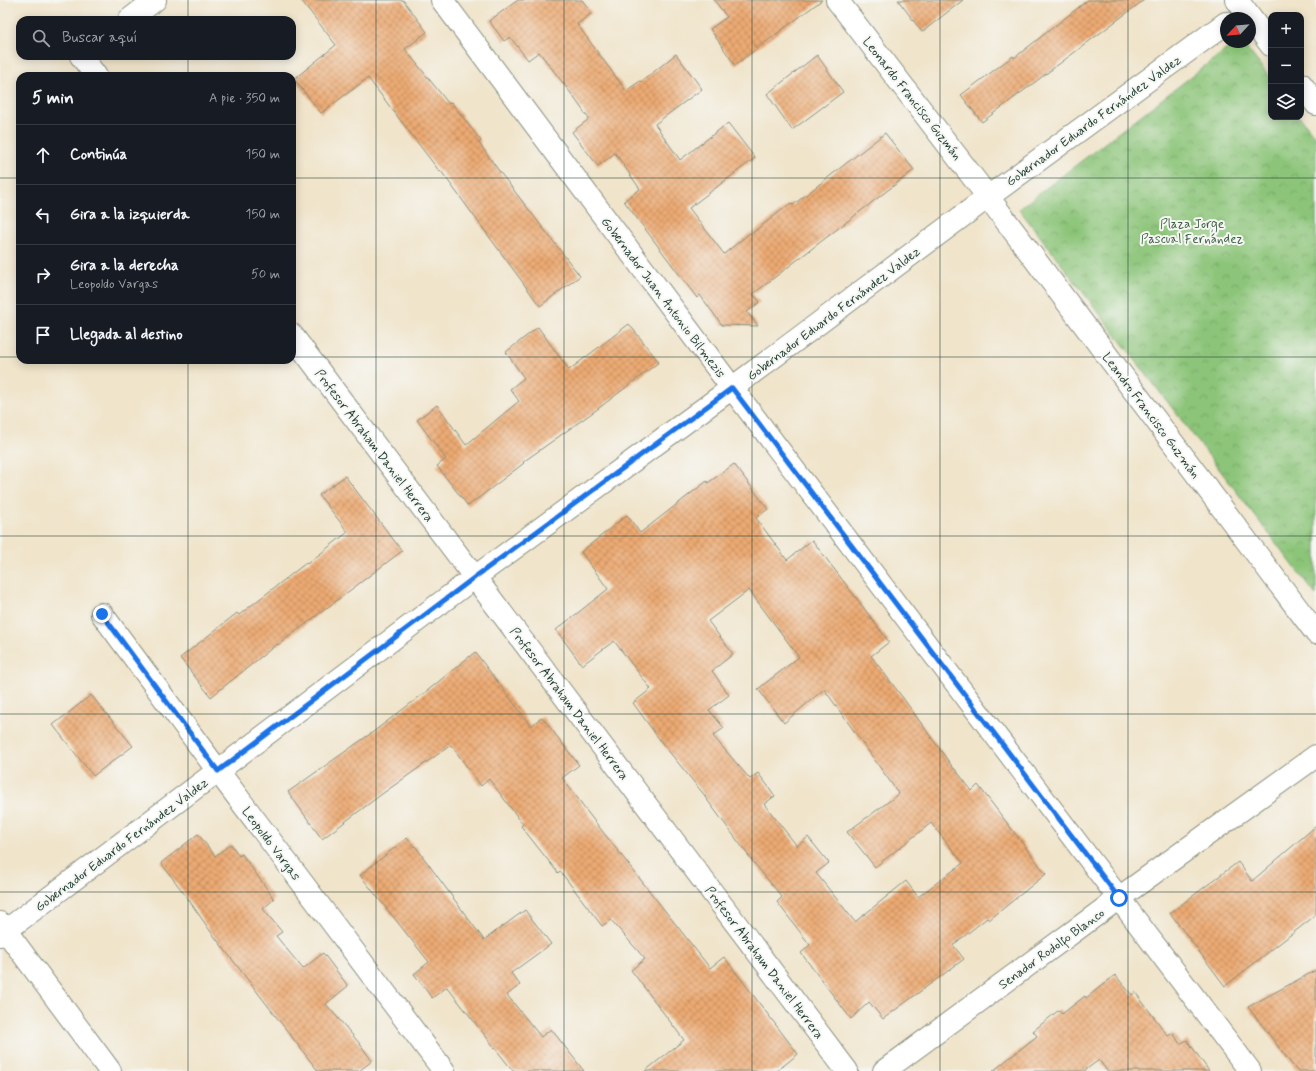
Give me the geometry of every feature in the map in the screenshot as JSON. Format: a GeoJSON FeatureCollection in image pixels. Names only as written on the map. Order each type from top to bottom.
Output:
{"type":"FeatureCollection","features":[{"type":"Feature","properties":{"kind":"street"},"geometry":{"type":"LineString","coordinates":[[134,16],[155,0]]}},
{"type":"Feature","properties":{"kind":"street","name":"Gobernador Juan Antonio Bilmezis"},"geometry":{"type":"LineString","coordinates":[[442,0],[732,388],[1250,1071]]}},
{"type":"Feature","properties":{"kind":"street","name":"Leonardo Francisco Guzmán"},"geometry":{"type":"LineString","coordinates":[[837,0],[988,196]]}},
{"type":"Feature","properties":{"kind":"street"},"geometry":{"type":"LineString","coordinates":[[1242,7],[1268,41]]}},
{"type":"Feature","properties":{"kind":"street","name":"Gobernador Eduardo Fernández Valdez"},"geometry":{"type":"LineString","coordinates":[[2,930],[218,771],[475,577],[732,388],[988,196],[1220,27]]}},
{"type":"Feature","properties":{"kind":"street"},"geometry":{"type":"LineString","coordinates":[[84,60],[93,72]]}},
{"type":"Feature","properties":{"kind":"street"},"geometry":{"type":"LineString","coordinates":[[1304,88],[1316,104]]}},
{"type":"Feature","properties":{"kind":"street","name":"Leandro Francisco Guzmán"},"geometry":{"type":"LineString","coordinates":[[988,196],[1316,633]]}},
{"type":"Feature","properties":{"kind":"street","name":"Profesor Abraham Daniel Herrera"},"geometry":{"type":"LineString","coordinates":[[296,341],[848,1071]]}},
{"type":"Feature","properties":{"kind":"street","name":"Leopoldo Vargas"},"geometry":{"type":"LineString","coordinates":[[102,614],[444,1071]]}},
{"type":"Feature","properties":{"kind":"street","name":"Senador Rodolfo Blanco"},"geometry":{"type":"LineString","coordinates":[[884,1071],[1119,898],[1316,756]]}},
{"type":"Feature","properties":{"kind":"street"},"geometry":{"type":"LineString","coordinates":[[2,930],[110,1071]]}},
{"type":"Feature","properties":{"kind":"green space","name":"Plaza Jorge Pascual Fernández"},"geometry":{"type":"Polygon","coordinates":[[[1228,48],[1247,48],[1268,75],[1268,120],[1302,120],[1316,137],[1316,595],[1019,209],[1228,48]]]}},
{"type":"Feature","properties":{"kind":"building"},"geometry":{"type":"Polygon","coordinates":[[[301,0],[403,0],[427,32],[405,49],[449,104],[451,102],[481,141],[479,143],[499,171],[580,276],[540,306],[441,171],[440,172],[368,78],[321,113],[296,82],[296,77],[336,45],[301,0]]]}},
{"type":"Feature","properties":{"kind":"building"},"geometry":{"type":"Polygon","coordinates":[[[518,0],[582,0],[592,13],[577,24],[626,91],[640,81],[641,82],[676,54],[702,89],[655,124],[680,160],[728,123],[755,158],[689,208],[724,254],[791,203],[793,205],[885,133],[914,170],[753,294],[760,302],[747,312],[758,326],[722,325],[700,295],[697,298],[624,201],[640,189],[615,153],[598,166],[572,132],[589,119],[570,92],[539,52],[528,60],[510,37],[504,41],[489,21],[518,0]]]}},
{"type":"Feature","properties":{"kind":"building"},"geometry":{"type":"Polygon","coordinates":[[[714,0],[822,0],[735,65],[710,29],[727,17],[714,0]]]}},
{"type":"Feature","properties":{"kind":"building"},"geometry":{"type":"Polygon","coordinates":[[[898,0],[963,0],[922,32],[898,0]]]}},
{"type":"Feature","properties":{"kind":"building"},"geometry":{"type":"Polygon","coordinates":[[[1088,0],[1144,0],[982,122],[961,95],[1013,56],[1014,58],[1088,0]]]}},
{"type":"Feature","properties":{"kind":"building"},"geometry":{"type":"Polygon","coordinates":[[[817,55],[843,92],[792,130],[767,94],[817,55]]]}},
{"type":"Feature","properties":{"kind":"building"},"geometry":{"type":"Polygon","coordinates":[[[629,324],[659,362],[599,408],[523,462],[524,463],[468,506],[437,466],[446,459],[417,420],[437,405],[466,445],[519,401],[510,389],[524,378],[506,352],[538,327],[569,370],[629,324]]]}},
{"type":"Feature","properties":{"kind":"building"},"geometry":{"type":"Polygon","coordinates":[[[734,464],[768,509],[756,518],[787,560],[812,540],[889,642],[871,656],[954,769],[972,791],[978,785],[1046,874],[989,920],[987,918],[953,945],[964,959],[883,1019],[869,1002],[851,1019],[801,953],[810,945],[777,902],[782,897],[754,863],[706,797],[662,743],[633,703],[651,689],[614,641],[582,665],[556,630],[608,589],[581,552],[627,515],[640,533],[707,481],[708,483],[734,464]],[[749,590],[708,621],[733,654],[712,671],[729,695],[709,710],[724,728],[713,736],[750,779],[758,773],[768,786],[775,796],[764,804],[797,846],[808,837],[829,863],[816,873],[855,922],[906,881],[918,897],[963,863],[931,823],[875,867],[847,832],[899,794],[824,689],[784,723],[758,689],[799,657],[749,590]]]}},
{"type":"Feature","properties":{"kind":"building"},"geometry":{"type":"Polygon","coordinates":[[[345,476],[402,551],[278,645],[277,644],[211,697],[180,658],[237,613],[239,615],[348,532],[319,495],[345,476]]]}},
{"type":"Feature","properties":{"kind":"building"},"geometry":{"type":"Polygon","coordinates":[[[475,652],[531,726],[542,717],[579,765],[562,778],[710,968],[724,957],[798,1054],[777,1071],[645,1071],[684,1040],[631,970],[645,959],[611,920],[602,926],[560,871],[558,873],[521,826],[523,824],[489,779],[481,786],[451,745],[322,839],[288,792],[373,732],[475,652]]]}},
{"type":"Feature","properties":{"kind":"building"},"geometry":{"type":"Polygon","coordinates":[[[91,695],[133,746],[93,776],[53,725],[91,695]]]}},
{"type":"Feature","properties":{"kind":"building"},"geometry":{"type":"Polygon","coordinates":[[[1316,826],[1316,915],[1225,986],[1170,913],[1238,862],[1252,881],[1316,826]]]}},
{"type":"Feature","properties":{"kind":"building"},"geometry":{"type":"Polygon","coordinates":[[[198,834],[215,856],[231,844],[239,856],[242,854],[274,899],[263,909],[282,932],[276,936],[303,969],[323,953],[348,986],[326,1004],[360,1044],[372,1061],[359,1071],[318,1071],[211,932],[161,863],[198,834]]]}},
{"type":"Feature","properties":{"kind":"building"},"geometry":{"type":"Polygon","coordinates":[[[407,838],[414,847],[415,846],[484,940],[525,910],[551,944],[511,973],[520,985],[507,995],[541,1037],[551,1029],[584,1071],[513,1071],[447,987],[432,998],[414,974],[429,962],[360,875],[407,838]]]}},
{"type":"Feature","properties":{"kind":"building"},"geometry":{"type":"Polygon","coordinates":[[[1316,970],[1316,1071],[1297,1071],[1248,1007],[1316,970]]]}},
{"type":"Feature","properties":{"kind":"building"},"geometry":{"type":"Polygon","coordinates":[[[1115,975],[1132,995],[1135,992],[1168,1036],[1173,1033],[1180,1044],[1187,1040],[1209,1071],[1107,1071],[1099,1060],[1084,1071],[993,1071],[1037,1036],[1033,1031],[1059,1010],[1062,1014],[1085,996],[1086,998],[1115,975]]]}},
{"type":"Feature","properties":{"kind":"route"},"geometry":{"type":"LineString","coordinates":[[102,614],[218,771],[475,577],[732,388],[1119,898]]}}]}
